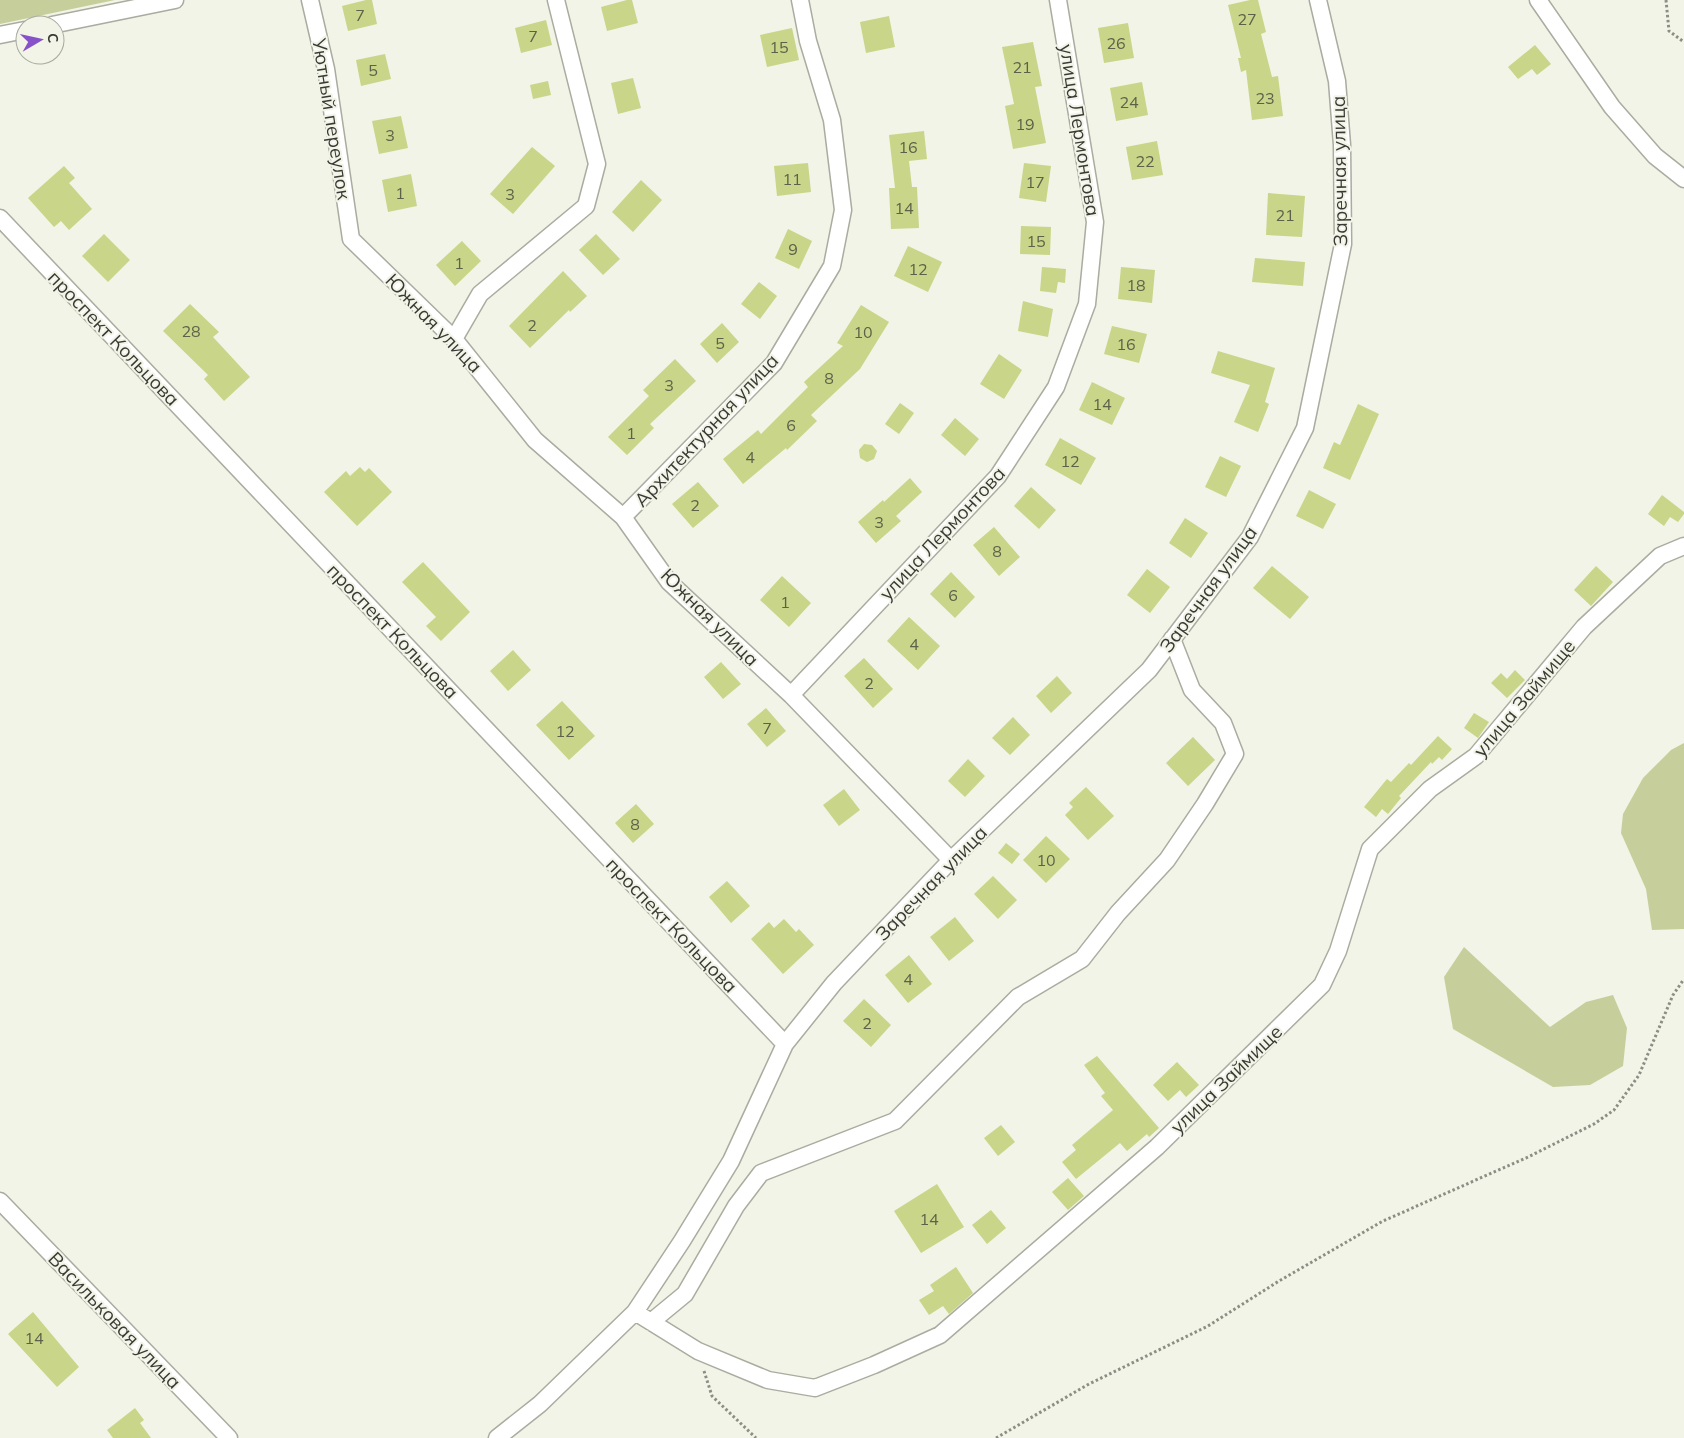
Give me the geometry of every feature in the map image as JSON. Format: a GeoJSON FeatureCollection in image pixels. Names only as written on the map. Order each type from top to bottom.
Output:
{"type":"FeatureCollection","features":[{"type":"Feature","properties":{"kind":"street"},"geometry":{"type":"LineString","coordinates":[[65,22],[175,0]]}},
{"type":"Feature","properties":{"kind":"street","name":"Уютный переулок"},"geometry":{"type":"LineString","coordinates":[[310,0],[326,69],[351,239]]}},
{"type":"Feature","properties":{"kind":"street"},"geometry":{"type":"LineString","coordinates":[[454,339],[480,294],[586,206],[597,164],[556,0]]}},
{"type":"Feature","properties":{"kind":"street","name":"Архитектурная улица"},"geometry":{"type":"LineString","coordinates":[[623,517],[774,363],[832,266],[843,210],[832,120],[808,41],[800,0]]}},
{"type":"Feature","properties":{"kind":"street","name":"улица Лермонтова"},"geometry":{"type":"LineString","coordinates":[[791,695],[998,476],[1056,387],[1087,304],[1096,222],[1058,0]]}},
{"type":"Feature","properties":{"kind":"street","name":"Заречная улица"},"geometry":{"type":"LineString","coordinates":[[497,1438],[540,1404],[634,1312],[682,1241],[730,1161],[785,1044],[834,983],[952,860],[1149,670],[1250,537],[1305,428],[1343,244],[1342,145],[1337,82],[1318,0]]}},
{"type":"Feature","properties":{"kind":"street"},"geometry":{"type":"LineString","coordinates":[[1538,0],[1612,107],[1655,156],[1684,179]]}},
{"type":"Feature","properties":{"kind":"street"},"geometry":{"type":"LineString","coordinates":[[0,36],[15,32]]}},
{"type":"Feature","properties":{"kind":"street","name":"проспект Кольцова"},"geometry":{"type":"LineString","coordinates":[[0,218],[785,1044]]}},
{"type":"Feature","properties":{"kind":"street","name":"Южная улица"},"geometry":{"type":"LineString","coordinates":[[351,239],[454,339],[535,440],[623,517],[669,582],[791,695],[952,860]]}},
{"type":"Feature","properties":{"kind":"street","name":"улица Займище"},"geometry":{"type":"LineString","coordinates":[[634,1312],[698,1351],[768,1380],[815,1388],[874,1365],[940,1335],[1157,1146],[1322,985],[1338,951],[1370,849],[1430,789],[1476,756],[1584,627],[1660,556],[1684,546]]}},
{"type":"Feature","properties":{"kind":"street"},"geometry":{"type":"LineString","coordinates":[[651,1322],[685,1294],[736,1206],[761,1173],[894,1121],[1018,998],[1082,959],[1118,913],[1167,860],[1205,804],[1235,754],[1223,723],[1192,690],[1172,639]]}},
{"type":"Feature","properties":{"kind":"street","name":"Васильковая улица"},"geometry":{"type":"LineString","coordinates":[[0,1201],[229,1438]]}},
{"type":"Feature","properties":{"kind":"path"},"geometry":{"type":"LineString","coordinates":[[1666,0],[1669,31],[1684,42]]}},
{"type":"Feature","properties":{"kind":"path"},"geometry":{"type":"LineString","coordinates":[[996,1438],[1089,1384],[1208,1326],[1279,1281],[1383,1221],[1528,1157],[1601,1120],[1614,1110],[1639,1076],[1673,994],[1684,979]]}},
{"type":"Feature","properties":{"kind":"path"},"geometry":{"type":"LineString","coordinates":[[698,1351],[712,1396],[756,1438]]}},
{"type":"Feature","properties":{"kind":"green space"},"geometry":{"type":"Polygon","coordinates":[[[0,0],[115,0],[43,15],[15,15],[15,21],[0,24],[0,0]]]}},
{"type":"Feature","properties":{"kind":"green space"},"geometry":{"type":"Polygon","coordinates":[[[1684,743],[1684,929],[1652,930],[1646,889],[1621,833],[1623,814],[1643,778],[1671,750],[1684,743]]]}},
{"type":"Feature","properties":{"kind":"green space"},"geometry":{"type":"Polygon","coordinates":[[[1464,947],[1550,1027],[1586,1002],[1613,995],[1627,1028],[1623,1066],[1590,1085],[1553,1087],[1453,1029],[1444,977],[1464,947]]]}},
{"type":"Feature","properties":{"kind":"building"},"geometry":{"type":"Polygon","coordinates":[[[372,0],[377,24],[348,31],[342,6],[372,0]]]}},
{"type":"Feature","properties":{"kind":"building"},"geometry":{"type":"Polygon","coordinates":[[[632,0],[638,23],[607,31],[601,7],[632,0]]]}},
{"type":"Feature","properties":{"kind":"building"},"geometry":{"type":"Polygon","coordinates":[[[1258,0],[1266,32],[1261,34],[1272,77],[1278,76],[1283,116],[1252,120],[1246,70],[1241,72],[1238,58],[1241,58],[1228,5],[1258,0]]]}},
{"type":"Feature","properties":{"kind":"building"},"geometry":{"type":"Polygon","coordinates":[[[889,16],[895,47],[866,53],[860,22],[889,16]]]}},
{"type":"Feature","properties":{"kind":"building"},"geometry":{"type":"Polygon","coordinates":[[[546,20],[552,45],[521,53],[515,28],[546,20]]]}},
{"type":"Feature","properties":{"kind":"building"},"geometry":{"type":"Polygon","coordinates":[[[1128,23],[1134,58],[1104,63],[1098,28],[1128,23]]]}},
{"type":"Feature","properties":{"kind":"building"},"geometry":{"type":"Polygon","coordinates":[[[792,28],[799,60],[767,67],[760,35],[792,28]]]}},
{"type":"Feature","properties":{"kind":"building"},"geometry":{"type":"Polygon","coordinates":[[[1033,42],[1042,86],[1035,87],[1046,143],[1013,149],[1005,106],[1014,104],[1002,47],[1033,42]]]}},
{"type":"Feature","properties":{"kind":"building"},"geometry":{"type":"Polygon","coordinates":[[[1535,45],[1551,64],[1537,75],[1532,69],[1518,79],[1508,67],[1535,45]]]}},
{"type":"Feature","properties":{"kind":"building"},"geometry":{"type":"Polygon","coordinates":[[[385,54],[391,79],[361,86],[356,60],[385,54]]]}},
{"type":"Feature","properties":{"kind":"building"},"geometry":{"type":"Polygon","coordinates":[[[633,78],[641,108],[618,114],[611,83],[633,78]]]}},
{"type":"Feature","properties":{"kind":"building"},"geometry":{"type":"Polygon","coordinates":[[[548,81],[551,95],[533,99],[530,85],[548,81]]]}},
{"type":"Feature","properties":{"kind":"building"},"geometry":{"type":"Polygon","coordinates":[[[1142,82],[1148,115],[1116,121],[1110,88],[1142,82]]]}},
{"type":"Feature","properties":{"kind":"building"},"geometry":{"type":"Polygon","coordinates":[[[401,116],[408,148],[379,154],[372,121],[401,116]]]}},
{"type":"Feature","properties":{"kind":"building"},"geometry":{"type":"Polygon","coordinates":[[[924,131],[927,159],[909,161],[912,187],[917,187],[919,228],[891,229],[889,188],[895,188],[889,135],[924,131]]]}},
{"type":"Feature","properties":{"kind":"building"},"geometry":{"type":"Polygon","coordinates":[[[1157,141],[1163,175],[1132,180],[1126,147],[1157,141]]]}},
{"type":"Feature","properties":{"kind":"building"},"geometry":{"type":"Polygon","coordinates":[[[532,147],[555,166],[513,214],[490,194],[532,147]]]}},
{"type":"Feature","properties":{"kind":"building"},"geometry":{"type":"Polygon","coordinates":[[[808,163],[811,192],[777,196],[774,166],[808,163]]]}},
{"type":"Feature","properties":{"kind":"building"},"geometry":{"type":"Polygon","coordinates":[[[1024,163],[1051,166],[1046,202],[1019,198],[1024,163]]]}},
{"type":"Feature","properties":{"kind":"building"},"geometry":{"type":"Polygon","coordinates":[[[64,166],[75,178],[69,183],[92,209],[69,230],[61,221],[54,227],[28,198],[64,166]]]}},
{"type":"Feature","properties":{"kind":"building"},"geometry":{"type":"Polygon","coordinates":[[[411,174],[417,206],[388,212],[382,180],[411,174]]]}},
{"type":"Feature","properties":{"kind":"building"},"geometry":{"type":"Polygon","coordinates":[[[641,180],[662,200],[633,232],[612,212],[641,180]]]}},
{"type":"Feature","properties":{"kind":"building"},"geometry":{"type":"Polygon","coordinates":[[[1268,193],[1305,196],[1302,237],[1266,235],[1268,193]]]}},
{"type":"Feature","properties":{"kind":"building"},"geometry":{"type":"Polygon","coordinates":[[[1021,226],[1051,227],[1050,255],[1020,254],[1021,226]]]}},
{"type":"Feature","properties":{"kind":"building"},"geometry":{"type":"Polygon","coordinates":[[[788,229],[812,241],[799,269],[775,258],[788,229]]]}},
{"type":"Feature","properties":{"kind":"building"},"geometry":{"type":"Polygon","coordinates":[[[104,234],[130,260],[108,282],[82,256],[104,234]]]}},
{"type":"Feature","properties":{"kind":"building"},"geometry":{"type":"Polygon","coordinates":[[[596,234],[620,259],[603,275],[579,250],[596,234]]]}},
{"type":"Feature","properties":{"kind":"building"},"geometry":{"type":"Polygon","coordinates":[[[462,241],[481,261],[455,286],[436,265],[462,241]]]}},
{"type":"Feature","properties":{"kind":"building"},"geometry":{"type":"Polygon","coordinates":[[[908,246],[942,262],[928,292],[894,276],[908,246]]]}},
{"type":"Feature","properties":{"kind":"building"},"geometry":{"type":"Polygon","coordinates":[[[1255,258],[1305,262],[1303,286],[1252,282],[1255,258]]]}},
{"type":"Feature","properties":{"kind":"building"},"geometry":{"type":"Polygon","coordinates":[[[1042,267],[1066,269],[1065,283],[1058,282],[1056,293],[1040,291],[1042,267]]]}},
{"type":"Feature","properties":{"kind":"building"},"geometry":{"type":"Polygon","coordinates":[[[1121,267],[1155,270],[1152,303],[1118,299],[1121,267]]]}},
{"type":"Feature","properties":{"kind":"building"},"geometry":{"type":"Polygon","coordinates":[[[563,271],[587,296],[570,312],[569,310],[530,348],[509,326],[563,271]]]}},
{"type":"Feature","properties":{"kind":"building"},"geometry":{"type":"Polygon","coordinates":[[[759,282],[777,296],[760,319],[741,304],[759,282]]]}},
{"type":"Feature","properties":{"kind":"building"},"geometry":{"type":"Polygon","coordinates":[[[1023,301],[1053,309],[1048,337],[1018,331],[1023,301]]]}},
{"type":"Feature","properties":{"kind":"building"},"geometry":{"type":"Polygon","coordinates":[[[190,304],[219,332],[213,337],[250,377],[224,401],[204,379],[208,375],[163,331],[190,304]]]}},
{"type":"Feature","properties":{"kind":"building"},"geometry":{"type":"Polygon","coordinates":[[[861,305],[889,322],[860,369],[811,415],[817,421],[787,450],[786,448],[743,484],[723,459],[758,430],[761,434],[808,387],[804,382],[843,346],[837,343],[861,305]]]}},
{"type":"Feature","properties":{"kind":"building"},"geometry":{"type":"Polygon","coordinates":[[[722,323],[739,342],[717,363],[700,344],[722,323]]]}},
{"type":"Feature","properties":{"kind":"building"},"geometry":{"type":"Polygon","coordinates":[[[1112,326],[1147,334],[1139,363],[1104,354],[1112,326]]]}},
{"type":"Feature","properties":{"kind":"building"},"geometry":{"type":"Polygon","coordinates":[[[1218,351],[1275,368],[1265,402],[1269,404],[1258,432],[1234,422],[1250,385],[1211,373],[1218,351]]]}},
{"type":"Feature","properties":{"kind":"building"},"geometry":{"type":"Polygon","coordinates":[[[999,354],[1022,370],[1004,399],[980,384],[999,354]]]}},
{"type":"Feature","properties":{"kind":"building"},"geometry":{"type":"Polygon","coordinates":[[[675,359],[696,381],[650,424],[654,428],[627,455],[608,437],[649,396],[643,390],[675,359]]]}},
{"type":"Feature","properties":{"kind":"building"},"geometry":{"type":"Polygon","coordinates":[[[1092,382],[1125,398],[1112,425],[1079,410],[1092,382]]]}},
{"type":"Feature","properties":{"kind":"building"},"geometry":{"type":"Polygon","coordinates":[[[900,403],[914,413],[899,434],[885,424],[900,403]]]}},
{"type":"Feature","properties":{"kind":"building"},"geometry":{"type":"Polygon","coordinates":[[[1358,404],[1379,414],[1350,480],[1323,468],[1334,442],[1340,445],[1358,404]]]}},
{"type":"Feature","properties":{"kind":"building"},"geometry":{"type":"Polygon","coordinates":[[[955,418],[979,439],[965,456],[941,435],[955,418]]]}},
{"type":"Feature","properties":{"kind":"building"},"geometry":{"type":"Polygon","coordinates":[[[1060,438],[1096,458],[1081,485],[1045,465],[1060,438]]]}},
{"type":"Feature","properties":{"kind":"building"},"geometry":{"type":"Polygon","coordinates":[[[864,444],[872,445],[877,451],[874,459],[867,462],[860,458],[859,450],[864,444]]]}},
{"type":"Feature","properties":{"kind":"building"},"geometry":{"type":"Polygon","coordinates":[[[1220,456],[1241,466],[1226,497],[1205,487],[1220,456]]]}},
{"type":"Feature","properties":{"kind":"building"},"geometry":{"type":"Polygon","coordinates":[[[360,467],[365,472],[369,468],[392,492],[357,526],[324,492],[346,471],[350,476],[360,467]]]}},
{"type":"Feature","properties":{"kind":"building"},"geometry":{"type":"Polygon","coordinates":[[[910,478],[922,492],[896,516],[901,521],[876,543],[858,522],[883,500],[884,502],[910,478]]]}},
{"type":"Feature","properties":{"kind":"building"},"geometry":{"type":"Polygon","coordinates":[[[698,482],[719,506],[693,528],[672,504],[698,482]]]}},
{"type":"Feature","properties":{"kind":"building"},"geometry":{"type":"Polygon","coordinates":[[[1031,487],[1056,510],[1039,529],[1014,506],[1031,487]]]}},
{"type":"Feature","properties":{"kind":"building"},"geometry":{"type":"Polygon","coordinates":[[[1309,490],[1336,504],[1323,529],[1296,516],[1309,490]]]}},
{"type":"Feature","properties":{"kind":"building"},"geometry":{"type":"Polygon","coordinates":[[[1662,495],[1684,512],[1678,522],[1670,517],[1664,526],[1648,514],[1662,495]]]}},
{"type":"Feature","properties":{"kind":"building"},"geometry":{"type":"Polygon","coordinates":[[[1185,518],[1208,533],[1191,558],[1169,543],[1185,518]]]}},
{"type":"Feature","properties":{"kind":"building"},"geometry":{"type":"Polygon","coordinates":[[[994,527],[1020,557],[999,576],[973,545],[994,527]]]}},
{"type":"Feature","properties":{"kind":"building"},"geometry":{"type":"Polygon","coordinates":[[[423,562],[470,612],[441,641],[426,626],[436,617],[402,582],[423,562]]]}},
{"type":"Feature","properties":{"kind":"building"},"geometry":{"type":"Polygon","coordinates":[[[1272,566],[1309,597],[1290,619],[1253,588],[1272,566]]]}},
{"type":"Feature","properties":{"kind":"building"},"geometry":{"type":"Polygon","coordinates":[[[1596,566],[1613,582],[1591,606],[1574,590],[1596,566]]]}},
{"type":"Feature","properties":{"kind":"building"},"geometry":{"type":"Polygon","coordinates":[[[1147,569],[1170,587],[1150,613],[1127,595],[1147,569]]]}},
{"type":"Feature","properties":{"kind":"building"},"geometry":{"type":"Polygon","coordinates":[[[951,572],[975,597],[955,618],[930,594],[951,572]]]}},
{"type":"Feature","properties":{"kind":"building"},"geometry":{"type":"Polygon","coordinates":[[[782,576],[811,603],[789,627],[760,600],[782,576]]]}},
{"type":"Feature","properties":{"kind":"building"},"geometry":{"type":"Polygon","coordinates":[[[909,617],[940,646],[918,670],[887,641],[909,617]]]}},
{"type":"Feature","properties":{"kind":"building"},"geometry":{"type":"Polygon","coordinates":[[[513,650],[531,670],[508,691],[490,671],[513,650]]]}},
{"type":"Feature","properties":{"kind":"building"},"geometry":{"type":"Polygon","coordinates":[[[864,658],[893,689],[873,708],[844,676],[864,658]]]}},
{"type":"Feature","properties":{"kind":"building"},"geometry":{"type":"Polygon","coordinates":[[[721,662],[741,684],[723,699],[704,677],[721,662]]]}},
{"type":"Feature","properties":{"kind":"building"},"geometry":{"type":"Polygon","coordinates":[[[1515,670],[1525,680],[1507,698],[1491,683],[1501,673],[1507,679],[1515,670]]]}},
{"type":"Feature","properties":{"kind":"building"},"geometry":{"type":"Polygon","coordinates":[[[1057,676],[1072,693],[1051,713],[1036,696],[1057,676]]]}},
{"type":"Feature","properties":{"kind":"building"},"geometry":{"type":"Polygon","coordinates":[[[562,701],[595,736],[569,760],[536,725],[562,701]]]}},
{"type":"Feature","properties":{"kind":"building"},"geometry":{"type":"Polygon","coordinates":[[[766,708],[786,731],[767,747],[747,724],[766,708]]]}},
{"type":"Feature","properties":{"kind":"building"},"geometry":{"type":"Polygon","coordinates":[[[1474,713],[1489,722],[1478,738],[1464,728],[1474,713]]]}},
{"type":"Feature","properties":{"kind":"building"},"geometry":{"type":"Polygon","coordinates":[[[1013,717],[1030,735],[1010,755],[992,738],[1013,717]]]}},
{"type":"Feature","properties":{"kind":"building"},"geometry":{"type":"Polygon","coordinates":[[[1438,736],[1452,749],[1442,760],[1439,757],[1432,764],[1431,762],[1399,796],[1401,798],[1388,814],[1382,809],[1376,817],[1364,807],[1387,779],[1391,782],[1409,763],[1411,765],[1438,736]]]}},
{"type":"Feature","properties":{"kind":"building"},"geometry":{"type":"Polygon","coordinates":[[[1193,737],[1215,760],[1188,786],[1166,763],[1193,737]]]}},
{"type":"Feature","properties":{"kind":"building"},"geometry":{"type":"Polygon","coordinates":[[[968,759],[985,776],[965,797],[948,781],[968,759]]]}},
{"type":"Feature","properties":{"kind":"building"},"geometry":{"type":"Polygon","coordinates":[[[1086,787],[1114,816],[1088,840],[1065,815],[1073,807],[1069,803],[1086,787]]]}},
{"type":"Feature","properties":{"kind":"building"},"geometry":{"type":"Polygon","coordinates":[[[844,789],[860,810],[839,826],[823,805],[844,789]]]}},
{"type":"Feature","properties":{"kind":"building"},"geometry":{"type":"Polygon","coordinates":[[[636,804],[654,824],[633,843],[615,823],[636,804]]]}},
{"type":"Feature","properties":{"kind":"building"},"geometry":{"type":"Polygon","coordinates":[[[1046,836],[1070,859],[1046,883],[1023,860],[1046,836]]]}},
{"type":"Feature","properties":{"kind":"building"},"geometry":{"type":"Polygon","coordinates":[[[1006,843],[1020,854],[1012,864],[998,853],[1006,843]]]}},
{"type":"Feature","properties":{"kind":"building"},"geometry":{"type":"Polygon","coordinates":[[[993,876],[1017,900],[998,919],[974,894],[993,876]]]}},
{"type":"Feature","properties":{"kind":"building"},"geometry":{"type":"Polygon","coordinates":[[[727,881],[750,906],[731,923],[709,897],[727,881]]]}},
{"type":"Feature","properties":{"kind":"building"},"geometry":{"type":"Polygon","coordinates":[[[955,917],[974,941],[949,961],[930,937],[955,917]]]}},
{"type":"Feature","properties":{"kind":"building"},"geometry":{"type":"Polygon","coordinates":[[[784,919],[796,932],[799,929],[814,945],[783,974],[751,939],[769,922],[774,928],[784,919]]]}},
{"type":"Feature","properties":{"kind":"building"},"geometry":{"type":"Polygon","coordinates":[[[909,955],[932,984],[908,1003],[885,975],[909,955]]]}},
{"type":"Feature","properties":{"kind":"building"},"geometry":{"type":"Polygon","coordinates":[[[864,999],[891,1025],[871,1047],[843,1021],[864,999]]]}},
{"type":"Feature","properties":{"kind":"building"},"geometry":{"type":"Polygon","coordinates":[[[1097,1056],[1159,1128],[1149,1137],[1147,1134],[1127,1151],[1120,1143],[1076,1179],[1062,1162],[1076,1150],[1072,1145],[1113,1110],[1101,1096],[1105,1093],[1084,1065],[1097,1056]]]}},
{"type":"Feature","properties":{"kind":"building"},"geometry":{"type":"Polygon","coordinates":[[[1177,1062],[1199,1085],[1186,1097],[1180,1090],[1168,1101],[1153,1085],[1177,1062]]]}},
{"type":"Feature","properties":{"kind":"building"},"geometry":{"type":"Polygon","coordinates":[[[1001,1125],[1015,1142],[998,1156],[984,1138],[1001,1125]]]}},
{"type":"Feature","properties":{"kind":"building"},"geometry":{"type":"Polygon","coordinates":[[[1068,1178],[1084,1196],[1068,1210],[1052,1192],[1068,1178]]]}},
{"type":"Feature","properties":{"kind":"building"},"geometry":{"type":"Polygon","coordinates":[[[937,1184],[964,1227],[921,1253],[894,1211],[937,1184]]]}},
{"type":"Feature","properties":{"kind":"building"},"geometry":{"type":"Polygon","coordinates":[[[991,1210],[1006,1228],[987,1244],[972,1225],[991,1210]]]}},
{"type":"Feature","properties":{"kind":"building"},"geometry":{"type":"Polygon","coordinates":[[[956,1267],[973,1293],[949,1314],[943,1306],[929,1315],[919,1300],[934,1291],[930,1285],[956,1267]]]}},
{"type":"Feature","properties":{"kind":"building"},"geometry":{"type":"Polygon","coordinates":[[[33,1312],[79,1367],[57,1387],[8,1334],[33,1312]]]}},
{"type":"Feature","properties":{"kind":"building"},"geometry":{"type":"Polygon","coordinates":[[[135,1408],[144,1420],[140,1423],[151,1438],[113,1438],[107,1430],[135,1408]]]}}]}
